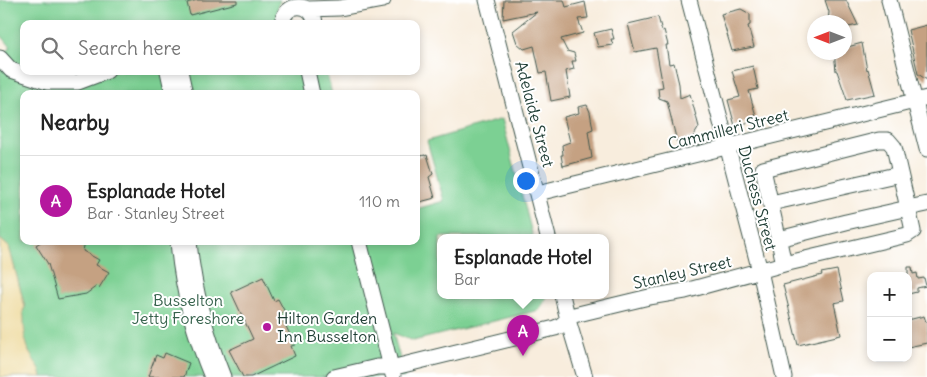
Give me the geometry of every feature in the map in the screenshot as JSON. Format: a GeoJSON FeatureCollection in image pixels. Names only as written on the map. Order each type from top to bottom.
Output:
{"type":"FeatureCollection","features":[{"type":"Feature","properties":{"kind":"street"},"geometry":{"type":"LineString","coordinates":[[284,13],[292,8],[305,5],[328,9],[353,7],[383,0]]}},
{"type":"Feature","properties":{"kind":"street","name":"Adelaide Street"},"geometry":{"type":"LineString","coordinates":[[487,0],[547,234]]}},
{"type":"Feature","properties":{"kind":"street","name":"Duchess Street"},"geometry":{"type":"LineString","coordinates":[[689,0],[760,271],[784,377]]}},
{"type":"Feature","properties":{"kind":"street"},"geometry":{"type":"LineString","coordinates":[[889,0],[921,100],[927,149]]}},
{"type":"Feature","properties":{"kind":"street"},"geometry":{"type":"LineString","coordinates":[[305,5],[314,20]]}},
{"type":"Feature","properties":{"kind":"street"},"geometry":{"type":"LineString","coordinates":[[329,20],[353,7]]}},
{"type":"Feature","properties":{"kind":"street"},"geometry":{"type":"LineString","coordinates":[[0,58],[11,70],[20,73]]}},
{"type":"Feature","properties":{"kind":"street"},"geometry":{"type":"LineString","coordinates":[[26,75],[47,82],[78,82],[97,75]]}},
{"type":"Feature","properties":{"kind":"street"},"geometry":{"type":"LineString","coordinates":[[169,75],[173,90]]}},
{"type":"Feature","properties":{"kind":"street"},"geometry":{"type":"LineString","coordinates":[[181,75],[184,90]]}},
{"type":"Feature","properties":{"kind":"street"},"geometry":{"type":"LineString","coordinates":[[308,75],[311,90]]}},
{"type":"Feature","properties":{"kind":"street"},"geometry":{"type":"LineString","coordinates":[[317,75],[321,90]]}},
{"type":"Feature","properties":{"kind":"street","name":"Cammilleri Street"},"geometry":{"type":"LineString","coordinates":[[538,193],[921,100]]}},
{"type":"Feature","properties":{"kind":"street"},"geometry":{"type":"LineString","coordinates":[[784,264],[763,169],[879,140],[888,140],[894,147],[908,208]]}},
{"type":"Feature","properties":{"kind":"street"},"geometry":{"type":"LineString","coordinates":[[771,203],[900,174]]}},
{"type":"Feature","properties":{"kind":"street"},"geometry":{"type":"LineString","coordinates":[[779,239],[927,204]]}},
{"type":"Feature","properties":{"kind":"street","name":"Stanley Street"},"geometry":{"type":"LineString","coordinates":[[334,377],[388,372],[395,366],[560,326],[574,314],[685,291],[784,264],[906,235],[912,230],[908,208]]}},
{"type":"Feature","properties":{"kind":"street"},"geometry":{"type":"LineString","coordinates":[[178,245],[182,273],[193,324],[212,377]]}},
{"type":"Feature","properties":{"kind":"street"},"geometry":{"type":"LineString","coordinates":[[189,245],[192,271],[204,321],[224,377]]}},
{"type":"Feature","properties":{"kind":"street"},"geometry":{"type":"LineString","coordinates":[[351,245],[388,372]]}},
{"type":"Feature","properties":{"kind":"street"},"geometry":{"type":"LineString","coordinates":[[360,245],[388,372]]}},
{"type":"Feature","properties":{"kind":"street"},"geometry":{"type":"LineString","coordinates":[[563,299],[585,377]]}},
{"type":"Feature","properties":{"kind":"green space","name":"Busselton Jetty Foreshore"},"geometry":{"type":"Polygon","coordinates":[[[0,0],[280,0],[277,11],[292,20],[20,20],[20,75],[327,75],[331,90],[20,90],[20,245],[420,245],[420,208],[444,201],[427,141],[502,119],[532,234],[437,234],[437,299],[546,299],[539,310],[413,341],[393,333],[405,377],[42,377],[30,355],[25,340],[23,311],[25,307],[9,247],[0,239],[0,58],[11,47],[0,34],[0,0]]]}},
{"type":"Feature","properties":{"kind":"sand"},"geometry":{"type":"Polygon","coordinates":[[[0,239],[9,247],[25,307],[23,311],[24,334],[29,352],[42,377],[0,377],[0,239]]]}},
{"type":"Feature","properties":{"kind":"building"},"geometry":{"type":"Polygon","coordinates":[[[197,0],[237,0],[237,3],[190,15],[187,3],[197,0]]]}},
{"type":"Feature","properties":{"kind":"building"},"geometry":{"type":"Polygon","coordinates":[[[504,0],[564,0],[566,7],[585,2],[588,18],[578,19],[583,33],[561,39],[567,51],[574,53],[576,61],[572,61],[574,69],[566,71],[570,97],[551,101],[546,72],[540,73],[534,46],[524,49],[517,43],[513,31],[537,12],[503,19],[504,0]]]}},
{"type":"Feature","properties":{"kind":"building"},"geometry":{"type":"Polygon","coordinates":[[[825,0],[846,0],[858,25],[852,26],[852,15],[829,15],[825,0]]]}},
{"type":"Feature","properties":{"kind":"building"},"geometry":{"type":"Polygon","coordinates":[[[741,9],[750,14],[750,25],[748,26],[754,47],[732,51],[721,14],[741,9]]]}},
{"type":"Feature","properties":{"kind":"building"},"geometry":{"type":"Polygon","coordinates":[[[658,17],[668,45],[666,45],[669,64],[674,63],[680,98],[690,94],[699,127],[693,137],[677,142],[667,101],[659,98],[658,88],[663,87],[656,48],[635,52],[628,24],[658,17]]]}},
{"type":"Feature","properties":{"kind":"building"},"geometry":{"type":"Polygon","coordinates":[[[927,25],[927,80],[918,74],[908,30],[927,25]]]}},
{"type":"Feature","properties":{"kind":"building"},"geometry":{"type":"Polygon","coordinates":[[[611,29],[614,39],[611,39],[613,45],[598,47],[594,33],[611,29]]]}},
{"type":"Feature","properties":{"kind":"building"},"geometry":{"type":"Polygon","coordinates":[[[862,43],[867,70],[875,94],[847,100],[836,71],[835,60],[852,60],[852,46],[862,43]]]}},
{"type":"Feature","properties":{"kind":"building"},"geometry":{"type":"Polygon","coordinates":[[[753,66],[758,89],[749,91],[757,120],[735,126],[728,100],[740,97],[732,71],[753,66]]]}},
{"type":"Feature","properties":{"kind":"building"},"geometry":{"type":"Polygon","coordinates":[[[587,105],[593,129],[588,131],[592,158],[563,166],[562,145],[570,142],[564,117],[579,113],[578,107],[587,105]]]}},
{"type":"Feature","properties":{"kind":"building"},"geometry":{"type":"Polygon","coordinates":[[[427,155],[433,174],[429,177],[435,198],[420,202],[420,156],[427,155]]]}},
{"type":"Feature","properties":{"kind":"building"},"geometry":{"type":"Polygon","coordinates":[[[36,245],[84,245],[83,251],[99,260],[96,265],[109,272],[99,288],[97,286],[86,294],[58,299],[48,264],[36,245]]]}},
{"type":"Feature","properties":{"kind":"building"},"geometry":{"type":"Polygon","coordinates":[[[908,267],[912,267],[913,274],[917,273],[918,279],[924,278],[926,286],[917,288],[917,292],[912,293],[912,272],[908,272],[908,267]]]}},
{"type":"Feature","properties":{"kind":"building"},"geometry":{"type":"Polygon","coordinates":[[[837,270],[844,301],[834,303],[841,335],[798,345],[783,285],[837,270]]]}},
{"type":"Feature","properties":{"kind":"building","name":"Hilton Garden Inn Busselton"},"geometry":{"type":"Polygon","coordinates":[[[263,277],[274,301],[278,299],[285,312],[280,314],[295,345],[291,346],[295,356],[251,377],[243,377],[229,350],[253,339],[231,292],[263,277]]]}},
{"type":"Feature","properties":{"kind":"building"},"geometry":{"type":"Polygon","coordinates":[[[924,316],[927,322],[927,343],[912,346],[912,319],[924,316]]]}},
{"type":"Feature","properties":{"kind":"building"},"geometry":{"type":"Polygon","coordinates":[[[165,353],[189,363],[184,377],[148,377],[156,355],[163,358],[165,353]]]}},
{"type":"Feature","properties":{"kind":"place","name":"Hilton Garden Inn Busselton"},"geometry":{"type":"Point","coordinates":[267,327]}},
{"type":"Feature","properties":{"kind":"place","name":"Esplanade Hotel"},"geometry":{"type":"Point","coordinates":[523,356]}}]}
